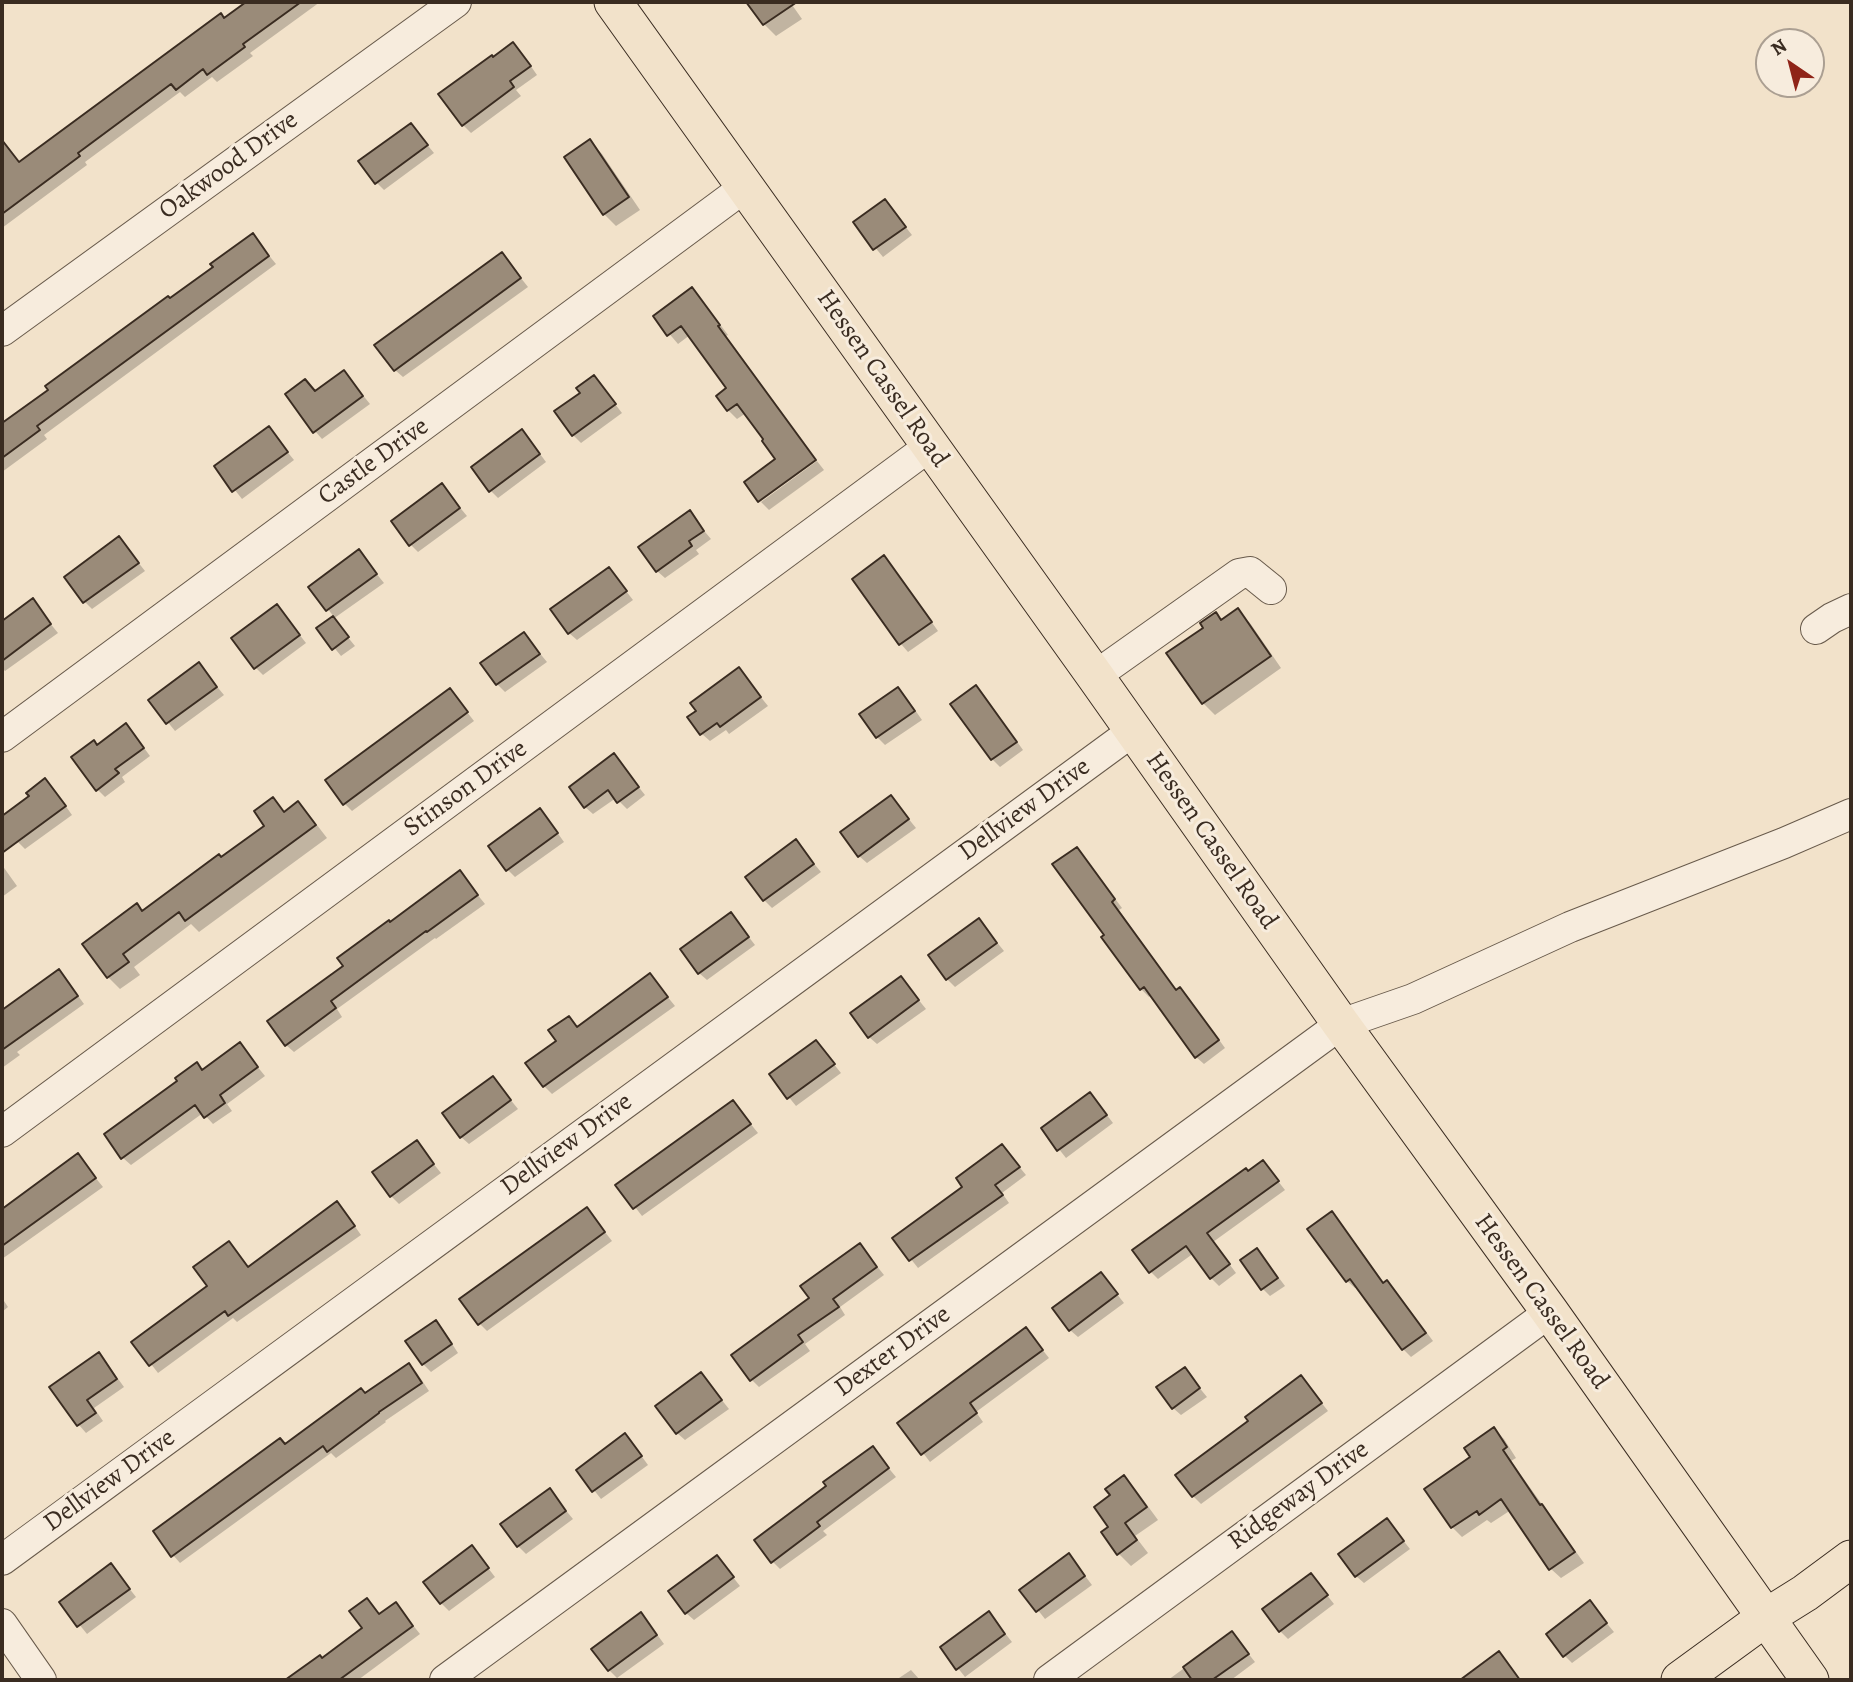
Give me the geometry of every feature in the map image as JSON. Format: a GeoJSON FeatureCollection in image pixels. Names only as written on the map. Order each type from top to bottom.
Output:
{"type":"FeatureCollection","features":[{"type":"Feature","properties":{"kind":"main road","name":"Hessen Cassel Road"},"geometry":{"type":"LineString","coordinates":[[613,2],[1810,1680]]}},
{"type":"Feature","properties":{"kind":"main road"},"geometry":{"type":"LineString","coordinates":[[1681,1680],[1851,1559]]}},
{"type":"Feature","properties":{"kind":"street","name":"Oakwood Drive"},"geometry":{"type":"LineString","coordinates":[[2,331],[456,2]]}},
{"type":"Feature","properties":{"kind":"street","name":"Castle Drive"},"geometry":{"type":"LineString","coordinates":[[2,737],[746,187]]}},
{"type":"Feature","properties":{"kind":"street","name":"Stinson Drive"},"geometry":{"type":"LineString","coordinates":[[2,1132],[930,446]]}},
{"type":"Feature","properties":{"kind":"street"},"geometry":{"type":"LineString","coordinates":[[1095,676],[1239,574],[1250,572],[1271,589]]}},
{"type":"Feature","properties":{"kind":"street"},"geometry":{"type":"LineString","coordinates":[[1816,629],[1851,609]]}},
{"type":"Feature","properties":{"kind":"street","name":"Dellview Drive"},"geometry":{"type":"LineString","coordinates":[[2,1560],[1133,730]]}},
{"type":"Feature","properties":{"kind":"street","name":"Dexter Drive"},"geometry":{"type":"LineString","coordinates":[[446,1680],[1341,1024],[1413,999],[1570,927],[1851,814]]}},
{"type":"Feature","properties":{"kind":"street","name":"Ridgeway Drive"},"geometry":{"type":"LineString","coordinates":[[1049,1680],[1550,1312]]}},
{"type":"Feature","properties":{"kind":"street"},"geometry":{"type":"LineString","coordinates":[[2,1624],[41,1680]]}},
{"type":"Feature","properties":{"kind":"building"},"geometry":{"type":"Polygon","coordinates":[[[246,2],[301,2],[243,44],[245,47],[207,75],[203,69],[176,90],[171,84],[2,214],[2,140],[19,162],[221,13],[224,18],[246,2]]]}},
{"type":"Feature","properties":{"kind":"building"},"geometry":{"type":"Polygon","coordinates":[[[746,2],[797,2],[763,25],[746,2]]]}},
{"type":"Feature","properties":{"kind":"building"},"geometry":{"type":"Polygon","coordinates":[[[513,42],[531,66],[510,81],[514,87],[462,126],[438,94],[513,42]]]}},
{"type":"Feature","properties":{"kind":"building"},"geometry":{"type":"Polygon","coordinates":[[[411,123],[428,145],[375,184],[358,161],[411,123]]]}},
{"type":"Feature","properties":{"kind":"building"},"geometry":{"type":"Polygon","coordinates":[[[590,139],[629,197],[603,215],[564,157],[590,139]]]}},
{"type":"Feature","properties":{"kind":"building"},"geometry":{"type":"Polygon","coordinates":[[[885,199],[906,227],[873,250],[853,222],[885,199]]]}},
{"type":"Feature","properties":{"kind":"building"},"geometry":{"type":"Polygon","coordinates":[[[253,233],[269,256],[37,426],[40,430],[2,458],[2,423],[48,390],[45,386],[168,296],[170,298],[213,267],[210,264],[253,233]]]}},
{"type":"Feature","properties":{"kind":"building"},"geometry":{"type":"Polygon","coordinates":[[[502,252],[521,278],[394,371],[374,345],[502,252]]]}},
{"type":"Feature","properties":{"kind":"building"},"geometry":{"type":"Polygon","coordinates":[[[692,287],[816,460],[758,502],[744,482],[775,459],[737,404],[727,411],[716,396],[726,388],[681,326],[667,336],[653,316],[692,287]]]}},
{"type":"Feature","properties":{"kind":"building"},"geometry":{"type":"Polygon","coordinates":[[[344,370],[363,396],[313,433],[285,394],[305,379],[315,391],[344,370]]]}},
{"type":"Feature","properties":{"kind":"building"},"geometry":{"type":"Polygon","coordinates":[[[594,375],[616,404],[572,436],[554,411],[580,393],[576,388],[594,375]]]}},
{"type":"Feature","properties":{"kind":"building"},"geometry":{"type":"Polygon","coordinates":[[[269,426],[288,452],[232,492],[214,466],[269,426]]]}},
{"type":"Feature","properties":{"kind":"building"},"geometry":{"type":"Polygon","coordinates":[[[522,429],[540,454],[489,492],[471,467],[522,429]]]}},
{"type":"Feature","properties":{"kind":"building"},"geometry":{"type":"Polygon","coordinates":[[[442,483],[460,508],[409,546],[391,521],[442,483]]]}},
{"type":"Feature","properties":{"kind":"building"},"geometry":{"type":"Polygon","coordinates":[[[690,510],[704,531],[689,541],[692,546],[656,572],[638,547],[690,510]]]}},
{"type":"Feature","properties":{"kind":"building"},"geometry":{"type":"Polygon","coordinates":[[[119,536],[139,563],[83,603],[64,577],[119,536]]]}},
{"type":"Feature","properties":{"kind":"building"},"geometry":{"type":"Polygon","coordinates":[[[359,549],[377,574],[326,611],[308,587],[359,549]]]}},
{"type":"Feature","properties":{"kind":"building"},"geometry":{"type":"Polygon","coordinates":[[[884,555],[932,622],[899,645],[852,579],[884,555]]]}},
{"type":"Feature","properties":{"kind":"building"},"geometry":{"type":"Polygon","coordinates":[[[609,567],[627,591],[568,634],[550,609],[609,567]]]}},
{"type":"Feature","properties":{"kind":"building"},"geometry":{"type":"Polygon","coordinates":[[[33,598],[51,624],[2,661],[2,621],[33,598]]]}},
{"type":"Feature","properties":{"kind":"building"},"geometry":{"type":"Polygon","coordinates":[[[277,604],[300,635],[254,669],[231,638],[277,604]]]}},
{"type":"Feature","properties":{"kind":"building"},"geometry":{"type":"Polygon","coordinates":[[[1238,608],[1271,656],[1202,704],[1166,653],[1203,628],[1200,623],[1216,612],[1221,620],[1238,608]]]}},
{"type":"Feature","properties":{"kind":"building"},"geometry":{"type":"Polygon","coordinates":[[[333,616],[349,637],[332,650],[316,628],[333,616]]]}},
{"type":"Feature","properties":{"kind":"building"},"geometry":{"type":"Polygon","coordinates":[[[524,632],[540,654],[496,685],[480,663],[524,632]]]}},
{"type":"Feature","properties":{"kind":"building"},"geometry":{"type":"Polygon","coordinates":[[[199,662],[217,687],[166,724],[148,700],[199,662]]]}},
{"type":"Feature","properties":{"kind":"building"},"geometry":{"type":"Polygon","coordinates":[[[739,667],[761,697],[720,727],[717,723],[700,735],[687,717],[696,711],[690,703],[739,667]]]}},
{"type":"Feature","properties":{"kind":"building"},"geometry":{"type":"Polygon","coordinates":[[[976,685],[1017,742],[991,760],[950,704],[976,685]]]}},
{"type":"Feature","properties":{"kind":"building"},"geometry":{"type":"Polygon","coordinates":[[[898,687],[915,711],[876,738],[859,714],[898,687]]]}},
{"type":"Feature","properties":{"kind":"building"},"geometry":{"type":"Polygon","coordinates":[[[450,688],[468,712],[343,805],[325,780],[450,688]]]}},
{"type":"Feature","properties":{"kind":"building"},"geometry":{"type":"Polygon","coordinates":[[[126,723],[144,748],[115,769],[119,773],[96,791],[71,757],[94,740],[97,745],[126,723]]]}},
{"type":"Feature","properties":{"kind":"building"},"geometry":{"type":"Polygon","coordinates":[[[614,753],[639,787],[617,803],[608,790],[584,808],[569,787],[614,753]]]}},
{"type":"Feature","properties":{"kind":"building"},"geometry":{"type":"Polygon","coordinates":[[[45,778],[66,806],[2,853],[2,816],[29,796],[26,793],[45,778]]]}},
{"type":"Feature","properties":{"kind":"building"},"geometry":{"type":"Polygon","coordinates":[[[891,795],[909,819],[858,857],[840,832],[891,795]]]}},
{"type":"Feature","properties":{"kind":"building"},"geometry":{"type":"Polygon","coordinates":[[[273,797],[284,812],[298,801],[316,825],[185,921],[179,912],[123,954],[129,962],[107,978],[82,944],[137,903],[142,911],[219,854],[221,857],[264,826],[254,811],[273,797]]]}},
{"type":"Feature","properties":{"kind":"building"},"geometry":{"type":"Polygon","coordinates":[[[540,808],[558,833],[506,871],[488,846],[540,808]]]}},
{"type":"Feature","properties":{"kind":"building"},"geometry":{"type":"Polygon","coordinates":[[[796,839],[814,864],[763,901],[745,877],[796,839]]]}},
{"type":"Feature","properties":{"kind":"building"},"geometry":{"type":"Polygon","coordinates":[[[1077,847],[1115,899],[1112,902],[1176,990],[1180,987],[1219,1040],[1195,1058],[1144,987],[1140,990],[1052,864],[1077,847]]]}},
{"type":"Feature","properties":{"kind":"building"},"geometry":{"type":"Polygon","coordinates":[[[460,870],[478,895],[331,1001],[336,1008],[285,1046],[267,1021],[343,966],[337,958],[460,870]]]}},
{"type":"Feature","properties":{"kind":"building"},"geometry":{"type":"Polygon","coordinates":[[[731,912],[749,937],[698,974],[680,949],[731,912]]]}},
{"type":"Feature","properties":{"kind":"building"},"geometry":{"type":"Polygon","coordinates":[[[979,918],[997,943],[946,980],[928,955],[979,918]]]}},
{"type":"Feature","properties":{"kind":"building"},"geometry":{"type":"Polygon","coordinates":[[[59,969],[78,996],[2,1050],[2,1010],[59,969]]]}},
{"type":"Feature","properties":{"kind":"building"},"geometry":{"type":"Polygon","coordinates":[[[650,973],[668,997],[543,1087],[525,1063],[556,1041],[548,1030],[569,1016],[577,1027],[650,973]]]}},
{"type":"Feature","properties":{"kind":"building"},"geometry":{"type":"Polygon","coordinates":[[[901,976],[919,1000],[868,1038],[850,1013],[901,976]]]}},
{"type":"Feature","properties":{"kind":"building"},"geometry":{"type":"Polygon","coordinates":[[[816,1040],[835,1064],[787,1099],[769,1074],[816,1040]]]}},
{"type":"Feature","properties":{"kind":"building"},"geometry":{"type":"Polygon","coordinates":[[[240,1042],[258,1067],[220,1095],[225,1103],[204,1118],[195,1105],[121,1159],[104,1134],[177,1081],[175,1078],[197,1062],[202,1070],[240,1042]]]}},
{"type":"Feature","properties":{"kind":"building"},"geometry":{"type":"Polygon","coordinates":[[[493,1076],[511,1100],[460,1138],[442,1113],[493,1076]]]}},
{"type":"Feature","properties":{"kind":"building"},"geometry":{"type":"Polygon","coordinates":[[[1090,1092],[1107,1115],[1057,1151],[1041,1128],[1090,1092]]]}},
{"type":"Feature","properties":{"kind":"building"},"geometry":{"type":"Polygon","coordinates":[[[733,1100],[751,1124],[633,1209],[615,1185],[733,1100]]]}},
{"type":"Feature","properties":{"kind":"building"},"geometry":{"type":"Polygon","coordinates":[[[417,1140],[434,1164],[390,1197],[372,1172],[417,1140]]]}},
{"type":"Feature","properties":{"kind":"building"},"geometry":{"type":"Polygon","coordinates":[[[1002,1144],[1020,1167],[995,1185],[1003,1195],[909,1261],[892,1238],[962,1187],[956,1178],[1002,1144]]]}},
{"type":"Feature","properties":{"kind":"building"},"geometry":{"type":"Polygon","coordinates":[[[78,1153],[96,1178],[2,1246],[2,1209],[78,1153]]]}},
{"type":"Feature","properties":{"kind":"building"},"geometry":{"type":"Polygon","coordinates":[[[1263,1160],[1279,1181],[1207,1233],[1230,1264],[1210,1279],[1186,1246],[1149,1273],[1132,1250],[1246,1168],[1248,1171],[1263,1160]]]}},
{"type":"Feature","properties":{"kind":"building"},"geometry":{"type":"Polygon","coordinates":[[[337,1201],[355,1226],[228,1316],[225,1311],[149,1366],[131,1342],[207,1286],[193,1267],[229,1241],[248,1267],[337,1201]]]}},
{"type":"Feature","properties":{"kind":"building"},"geometry":{"type":"Polygon","coordinates":[[[587,1207],[605,1232],[478,1325],[459,1299],[587,1207]]]}},
{"type":"Feature","properties":{"kind":"building"},"geometry":{"type":"Polygon","coordinates":[[[1332,1211],[1383,1283],[1387,1280],[1426,1333],[1402,1350],[1350,1279],[1346,1282],[1307,1229],[1332,1211]]]}},
{"type":"Feature","properties":{"kind":"building"},"geometry":{"type":"Polygon","coordinates":[[[860,1243],[877,1267],[833,1299],[839,1307],[798,1335],[803,1342],[750,1381],[731,1355],[809,1298],[800,1286],[860,1243]]]}},
{"type":"Feature","properties":{"kind":"building"},"geometry":{"type":"Polygon","coordinates":[[[1257,1248],[1278,1278],[1261,1290],[1240,1260],[1257,1248]]]}},
{"type":"Feature","properties":{"kind":"building"},"geometry":{"type":"Polygon","coordinates":[[[1101,1272],[1118,1294],[1069,1331],[1052,1308],[1101,1272]]]}},
{"type":"Feature","properties":{"kind":"building"},"geometry":{"type":"Polygon","coordinates":[[[436,1320],[452,1344],[422,1365],[405,1341],[436,1320]]]}},
{"type":"Feature","properties":{"kind":"building"},"geometry":{"type":"Polygon","coordinates":[[[1026,1327],[1043,1350],[970,1403],[977,1413],[921,1455],[897,1423],[1026,1327]]]}},
{"type":"Feature","properties":{"kind":"building"},"geometry":{"type":"Polygon","coordinates":[[[99,1352],[117,1379],[87,1400],[96,1413],[77,1426],[49,1387],[99,1352]]]}},
{"type":"Feature","properties":{"kind":"building"},"geometry":{"type":"Polygon","coordinates":[[[409,1363],[422,1383],[327,1452],[323,1446],[171,1557],[153,1531],[280,1438],[285,1444],[361,1388],[365,1393],[409,1363]]]}},
{"type":"Feature","properties":{"kind":"building"},"geometry":{"type":"Polygon","coordinates":[[[1185,1367],[1200,1388],[1172,1409],[1156,1387],[1185,1367]]]}},
{"type":"Feature","properties":{"kind":"building"},"geometry":{"type":"Polygon","coordinates":[[[701,1372],[722,1400],[676,1434],[655,1406],[701,1372]]]}},
{"type":"Feature","properties":{"kind":"building"},"geometry":{"type":"Polygon","coordinates":[[[1301,1375],[1322,1403],[1192,1497],[1175,1475],[1248,1421],[1245,1417],[1301,1375]]]}},
{"type":"Feature","properties":{"kind":"building"},"geometry":{"type":"Polygon","coordinates":[[[1494,1427],[1507,1447],[1503,1450],[1575,1552],[1549,1570],[1501,1499],[1479,1515],[1477,1511],[1451,1528],[1424,1489],[1470,1457],[1464,1448],[1494,1427]]]}},
{"type":"Feature","properties":{"kind":"building"},"geometry":{"type":"Polygon","coordinates":[[[625,1433],[642,1456],[592,1492],[576,1470],[625,1433]]]}},
{"type":"Feature","properties":{"kind":"building"},"geometry":{"type":"Polygon","coordinates":[[[873,1446],[889,1468],[817,1522],[820,1526],[771,1563],[754,1540],[826,1486],[823,1482],[873,1446]]]}},
{"type":"Feature","properties":{"kind":"building"},"geometry":{"type":"Polygon","coordinates":[[[1124,1475],[1147,1507],[1125,1523],[1137,1540],[1117,1555],[1101,1532],[1108,1527],[1094,1507],[1110,1495],[1105,1489],[1124,1475]]]}},
{"type":"Feature","properties":{"kind":"building"},"geometry":{"type":"Polygon","coordinates":[[[550,1488],[566,1511],[517,1547],[500,1524],[550,1488]]]}},
{"type":"Feature","properties":{"kind":"building"},"geometry":{"type":"Polygon","coordinates":[[[1387,1518],[1404,1541],[1355,1577],[1338,1554],[1387,1518]]]}},
{"type":"Feature","properties":{"kind":"building"},"geometry":{"type":"Polygon","coordinates":[[[472,1545],[489,1568],[440,1604],[423,1582],[472,1545]]]}},
{"type":"Feature","properties":{"kind":"building"},"geometry":{"type":"Polygon","coordinates":[[[1069,1553],[1085,1576],[1036,1612],[1019,1590],[1069,1553]]]}},
{"type":"Feature","properties":{"kind":"building"},"geometry":{"type":"Polygon","coordinates":[[[717,1555],[734,1577],[685,1614],[668,1591],[717,1555]]]}},
{"type":"Feature","properties":{"kind":"building"},"geometry":{"type":"Polygon","coordinates":[[[111,1563],[130,1589],[77,1627],[59,1602],[111,1563]]]}},
{"type":"Feature","properties":{"kind":"building"},"geometry":{"type":"Polygon","coordinates":[[[1311,1573],[1328,1595],[1279,1632],[1262,1609],[1311,1573]]]}},
{"type":"Feature","properties":{"kind":"building"},"geometry":{"type":"Polygon","coordinates":[[[367,1598],[379,1614],[396,1602],[413,1626],[339,1680],[285,1680],[320,1655],[322,1658],[362,1628],[349,1611],[367,1598]]]}},
{"type":"Feature","properties":{"kind":"building"},"geometry":{"type":"Polygon","coordinates":[[[1590,1600],[1607,1623],[1563,1657],[1546,1634],[1590,1600]]]}},
{"type":"Feature","properties":{"kind":"building"},"geometry":{"type":"Polygon","coordinates":[[[989,1611],[1005,1634],[956,1670],[940,1647],[989,1611]]]}},
{"type":"Feature","properties":{"kind":"building"},"geometry":{"type":"Polygon","coordinates":[[[641,1612],[657,1635],[608,1671],[591,1649],[641,1612]]]}},
{"type":"Feature","properties":{"kind":"building"},"geometry":{"type":"Polygon","coordinates":[[[1232,1631],[1249,1654],[1212,1680],[1192,1680],[1183,1667],[1232,1631]]]}},
{"type":"Feature","properties":{"kind":"building"},"geometry":{"type":"Polygon","coordinates":[[[1499,1651],[1520,1680],[1460,1680],[1499,1651]]]}}]}
